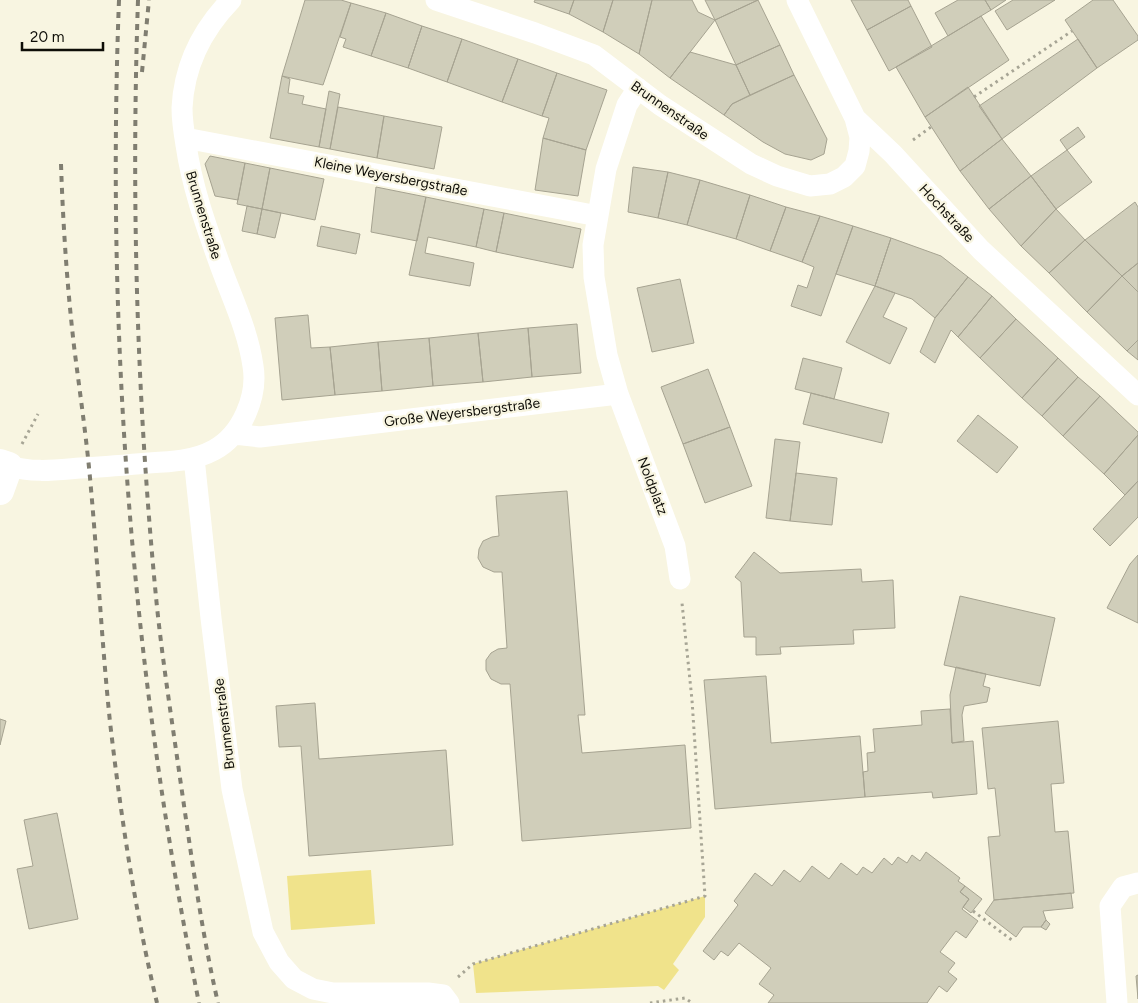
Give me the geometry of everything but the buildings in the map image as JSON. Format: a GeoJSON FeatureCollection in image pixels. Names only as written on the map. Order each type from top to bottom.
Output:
{"type":"FeatureCollection","features":[{"type":"Feature","properties":{"kind":"street","name":"Brunnenstraße"},"geometry":{"type":"LineString","coordinates":[[231,0],[206,30],[194,54],[185,81],[182,109],[191,177],[248,341],[253,368],[253,385],[249,406],[234,434]]}},
{"type":"Feature","properties":{"kind":"street","name":"Brunnenstraße"},"geometry":{"type":"LineString","coordinates":[[436,0],[594,55],[667,110],[751,164],[777,176],[810,186],[830,184],[844,177],[855,166],[860,137],[855,118]]}},
{"type":"Feature","properties":{"kind":"street","name":"Hochstraße"},"geometry":{"type":"LineString","coordinates":[[797,0],[855,118],[899,161],[981,250],[1138,395]]}},
{"type":"Feature","properties":{"kind":"street"},"geometry":{"type":"LineString","coordinates":[[618,394],[607,355],[594,277],[593,245],[606,169],[627,105],[638,88]]}},
{"type":"Feature","properties":{"kind":"street","name":"Kleine Weyersbergstraße"},"geometry":{"type":"LineString","coordinates":[[185,138],[598,216]]}},
{"type":"Feature","properties":{"kind":"street","name":"Große Weyersbergstraße"},"geometry":{"type":"LineString","coordinates":[[234,434],[260,437],[618,394]]}},
{"type":"Feature","properties":{"kind":"street","name":"Noldplatz"},"geometry":{"type":"LineString","coordinates":[[618,394],[675,546],[680,579]]}},
{"type":"Feature","properties":{"kind":"street"},"geometry":{"type":"LineString","coordinates":[[7,466],[37,471],[172,462],[194,458],[215,450],[234,434]]}},
{"type":"Feature","properties":{"kind":"street","name":"Brunnenstraße"},"geometry":{"type":"LineString","coordinates":[[194,458],[232,790],[263,932],[279,962],[294,979],[313,989],[333,993],[428,993],[446,999]]}},
{"type":"Feature","properties":{"kind":"street"},"geometry":{"type":"LineString","coordinates":[[1117,1003],[1110,906],[1123,887],[1138,884]]}},
{"type":"Feature","properties":{"kind":"path"},"geometry":{"type":"LineString","coordinates":[[974,97],[1072,31]]}},
{"type":"Feature","properties":{"kind":"path"},"geometry":{"type":"LineString","coordinates":[[7,466],[38,414]]}},
{"type":"Feature","properties":{"kind":"path"},"geometry":{"type":"LineString","coordinates":[[446,999],[458,977],[473,964],[705,896],[692,700],[680,579]]}},
{"type":"Feature","properties":{"kind":"path"},"geometry":{"type":"LineString","coordinates":[[973,912],[1013,941]]}},
{"type":"Feature","properties":{"kind":"path"},"geometry":{"type":"LineString","coordinates":[[650,1003],[685,998],[692,1003]]}},
{"type":"Feature","properties":{"kind":"shaded area"},"geometry":{"type":"Polygon","coordinates":[[[371,870],[375,924],[291,930],[287,876],[371,870]]]}},
{"type":"Feature","properties":{"kind":"shaded area"},"geometry":{"type":"Polygon","coordinates":[[[705,896],[705,917],[673,964],[679,970],[664,990],[658,986],[476,993],[473,964],[705,896]]]}},
{"type":"Feature","properties":{"kind":"railway"},"geometry":{"type":"LineString","coordinates":[[119,0],[116,126],[117,252],[121,378],[129,504],[156,754],[176,879],[199,1003]]}},
{"type":"Feature","properties":{"kind":"railway"},"geometry":{"type":"LineString","coordinates":[[138,0],[135,152],[137,304],[150,532],[159,628],[192,863],[218,1003]]}},
{"type":"Feature","properties":{"kind":"railway"},"geometry":{"type":"LineString","coordinates":[[142,72],[149,0]]}},
{"type":"Feature","properties":{"kind":"railway"},"geometry":{"type":"LineString","coordinates":[[61,164],[69,300],[89,471],[110,722],[129,864],[157,1003]]}}]}
